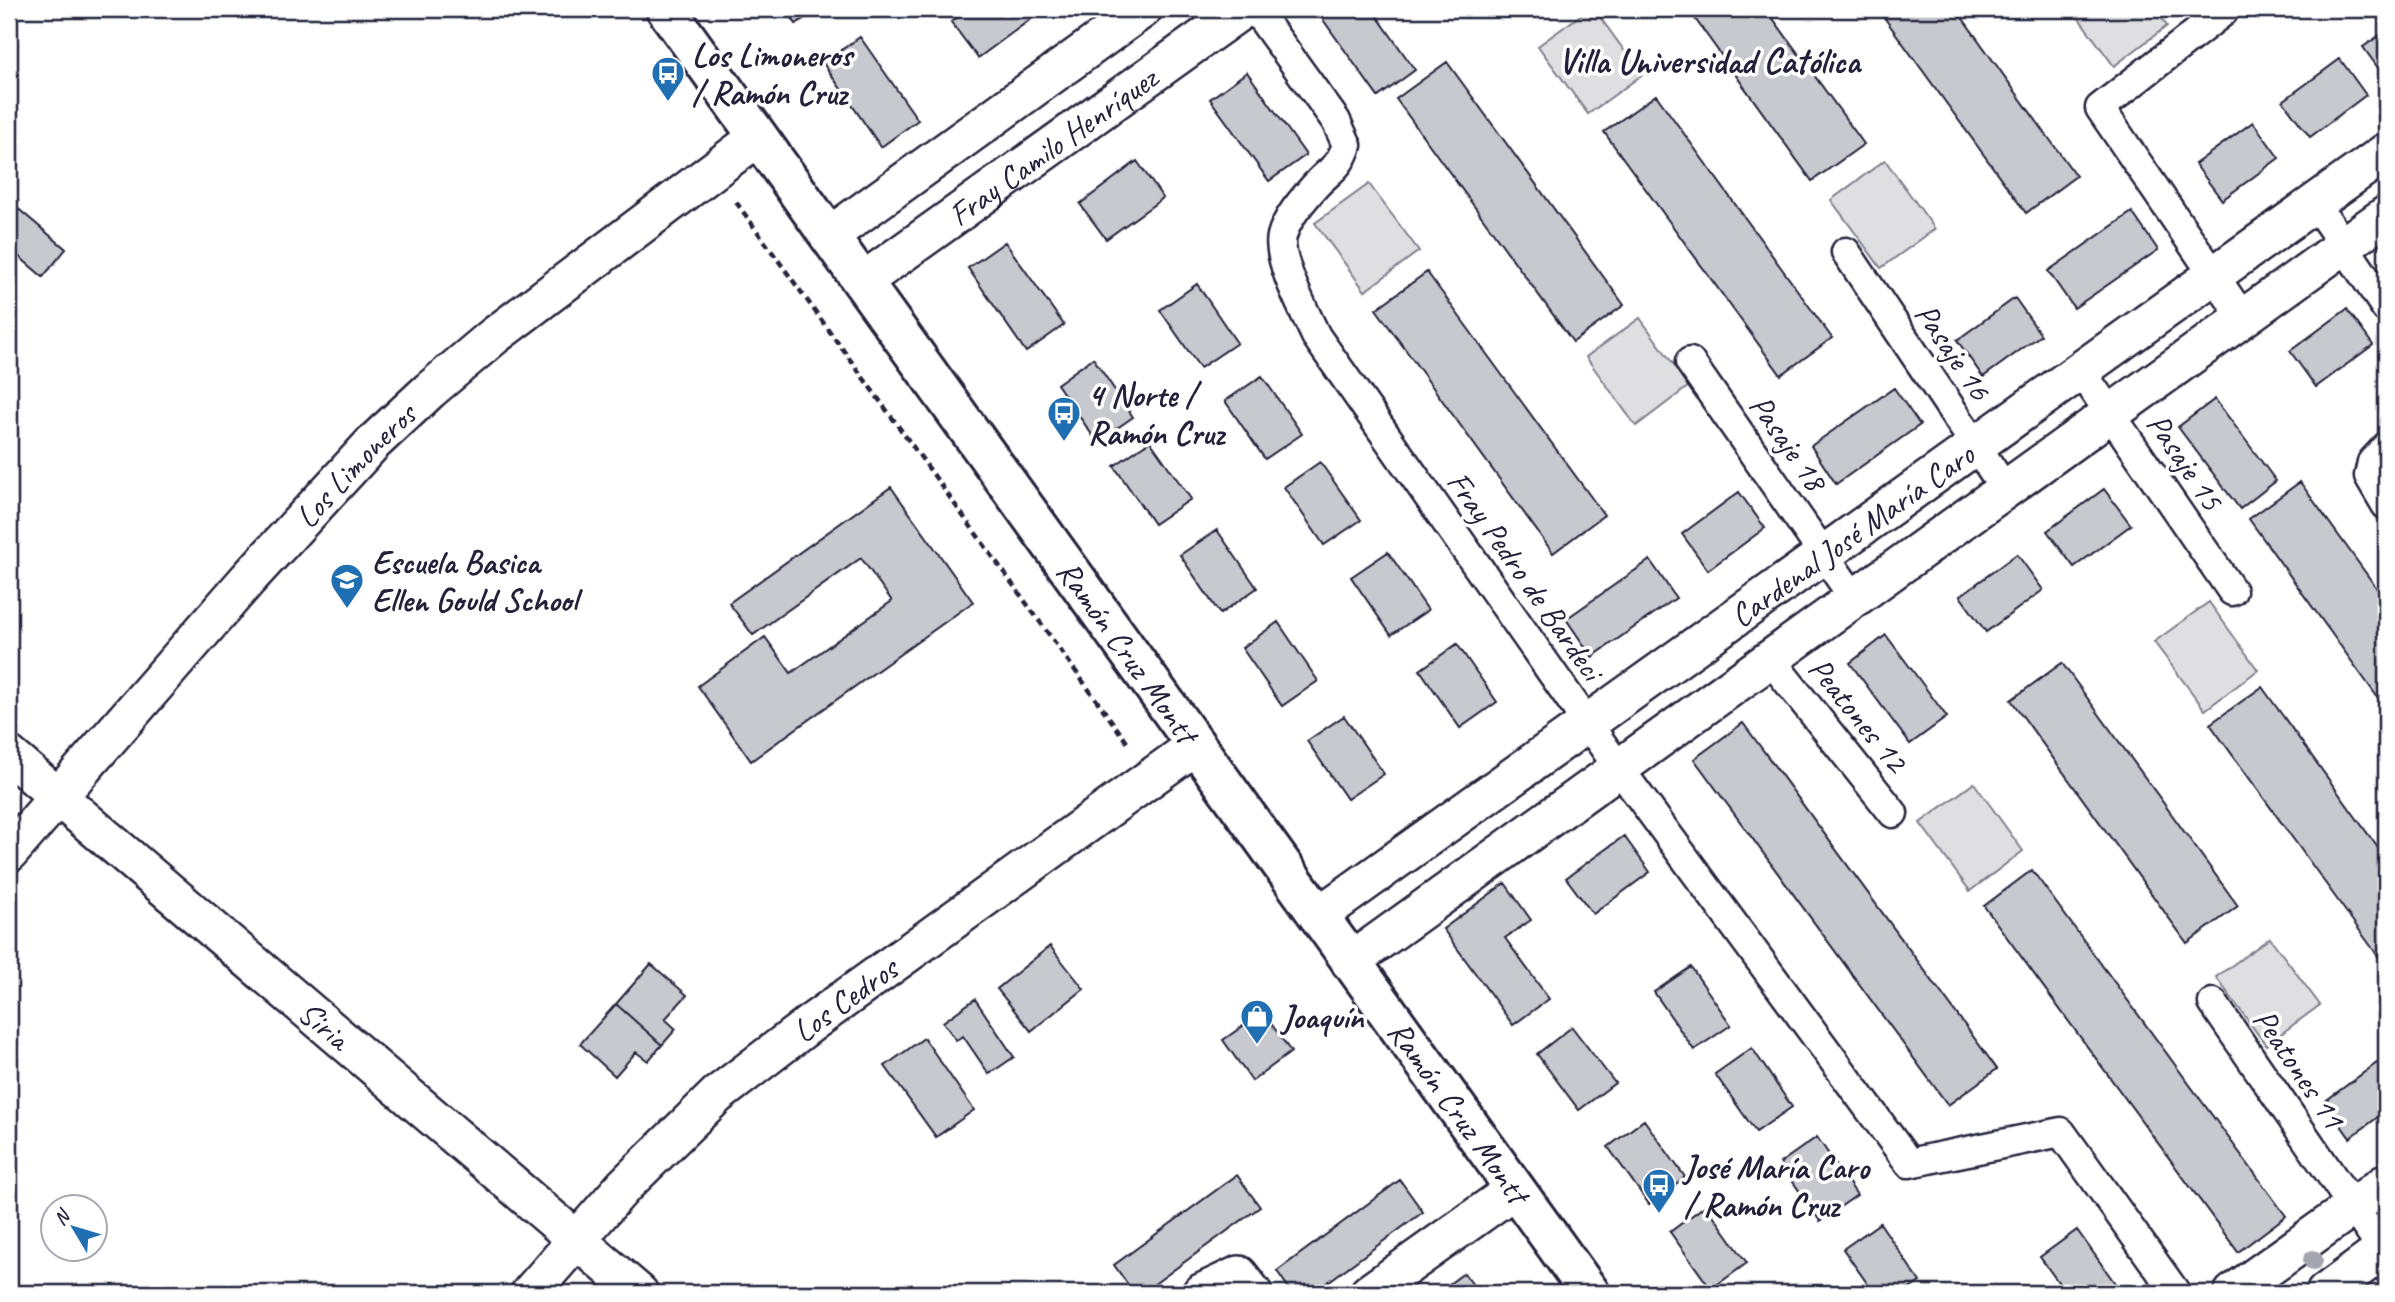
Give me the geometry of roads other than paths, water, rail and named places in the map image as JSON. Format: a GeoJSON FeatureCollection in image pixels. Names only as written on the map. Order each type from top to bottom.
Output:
{"type":"FeatureCollection","features":[{"type":"Feature","properties":{"kind":"street","name":"Ramón Cruz Montt"},"geometry":{"type":"LineString","coordinates":[[666,9],[1590,1293]]}},
{"type":"Feature","properties":{"kind":"street","name":"Fray Camilo Henríquez"},"geometry":{"type":"LineString","coordinates":[[829,236],[1143,9]]}},
{"type":"Feature","properties":{"kind":"street","name":"Fray Camilo Henríquez"},"geometry":{"type":"LineString","coordinates":[[862,282],[1242,9]]}},
{"type":"Feature","properties":{"kind":"street","name":"Fray Pedro de Bardeci"},"geometry":{"type":"LineString","coordinates":[[1255,9],[1336,121],[1347,145],[1342,160],[1296,207],[1281,237],[1287,272],[1316,336],[1618,767],[1909,1163],[2061,1132],[2176,1293]]}},
{"type":"Feature","properties":{"kind":"street"},"geometry":{"type":"LineString","coordinates":[[2221,9],[2223,12],[2100,108],[2243,318]]}},
{"type":"Feature","properties":{"kind":"street","name":"Los Limoneros"},"geometry":{"type":"LineString","coordinates":[[9,853],[248,579],[373,443],[494,336],[758,137]]}},
{"type":"Feature","properties":{"kind":"street","name":"Cardenal José María Caro"},"geometry":{"type":"LineString","coordinates":[[1318,916],[2386,152]]}},
{"type":"Feature","properties":{"kind":"street"},"geometry":{"type":"LineString","coordinates":[[2315,203],[2386,308]]}},
{"type":"Feature","properties":{"kind":"street","name":"Cardenal José María Caro"},"geometry":{"type":"LineString","coordinates":[[1350,962],[2386,215]]}},
{"type":"Feature","properties":{"kind":"street","name":"Pasaje 16"},"geometry":{"type":"LineString","coordinates":[[1846,252],[2005,489]]}},
{"type":"Feature","properties":{"kind":"street","name":"Pasaje 18"},"geometry":{"type":"LineString","coordinates":[[1690,362],[1854,597]]}},
{"type":"Feature","properties":{"kind":"street","name":"Pasaje 15"},"geometry":{"type":"LineString","coordinates":[[2081,370],[2232,591]]}},
{"type":"Feature","properties":{"kind":"street"},"geometry":{"type":"LineString","coordinates":[[2386,447],[2372,462],[2369,476],[2386,505]]}},
{"type":"Feature","properties":{"kind":"street","name":"Peatones 12"},"geometry":{"type":"LineString","coordinates":[[1769,658],[1893,813]]}},
{"type":"Feature","properties":{"kind":"street","name":"Los Cedros"},"geometry":{"type":"LineString","coordinates":[[530,1293],[624,1186],[674,1135],[736,1080],[1195,746]]}},
{"type":"Feature","properties":{"kind":"street","name":"Siria"},"geometry":{"type":"LineString","coordinates":[[9,755],[639,1293]]}},
{"type":"Feature","properties":{"kind":"street","name":"Peatones 11"},"geometry":{"type":"LineString","coordinates":[[2213,1003],[2385,1251]]}},
{"type":"Feature","properties":{"kind":"street"},"geometry":{"type":"LineString","coordinates":[[2233,1293],[2386,1182]]}},
{"type":"Feature","properties":{"kind":"street"},"geometry":{"type":"LineString","coordinates":[[1369,1293],[1515,1189]]}},
{"type":"Feature","properties":{"kind":"street"},"geometry":{"type":"LineString","coordinates":[[2325,1293],[2385,1251]]}},
{"type":"Feature","properties":{"kind":"street"},"geometry":{"type":"LineString","coordinates":[[1201,1293],[1239,1275],[1253,1293]]}},
{"type":"Feature","properties":{"kind":"place","name":"Los Limoneros / Ramón Cruz"},"geometry":{"type":"Point","coordinates":[668,103]}},
{"type":"Feature","properties":{"kind":"place","name":"4 Norte / Ramón Cruz"},"geometry":{"type":"Point","coordinates":[1064,443]}},
{"type":"Feature","properties":{"kind":"place","name":"Escuela Basica Ellen Gould School"},"geometry":{"type":"Point","coordinates":[347,610]}},
{"type":"Feature","properties":{"kind":"place","name":"Joaquín"},"geometry":{"type":"Point","coordinates":[1257,1046]}},
{"type":"Feature","properties":{"kind":"place","name":"José María Caro / Ramón Cruz"},"geometry":{"type":"Point","coordinates":[1659,1215]}},
{"type":"Feature","properties":{"kind":"district","name":"Villa Universidad Católica"},"geometry":{"type":"Point","coordinates":[1709,61]}}]}
